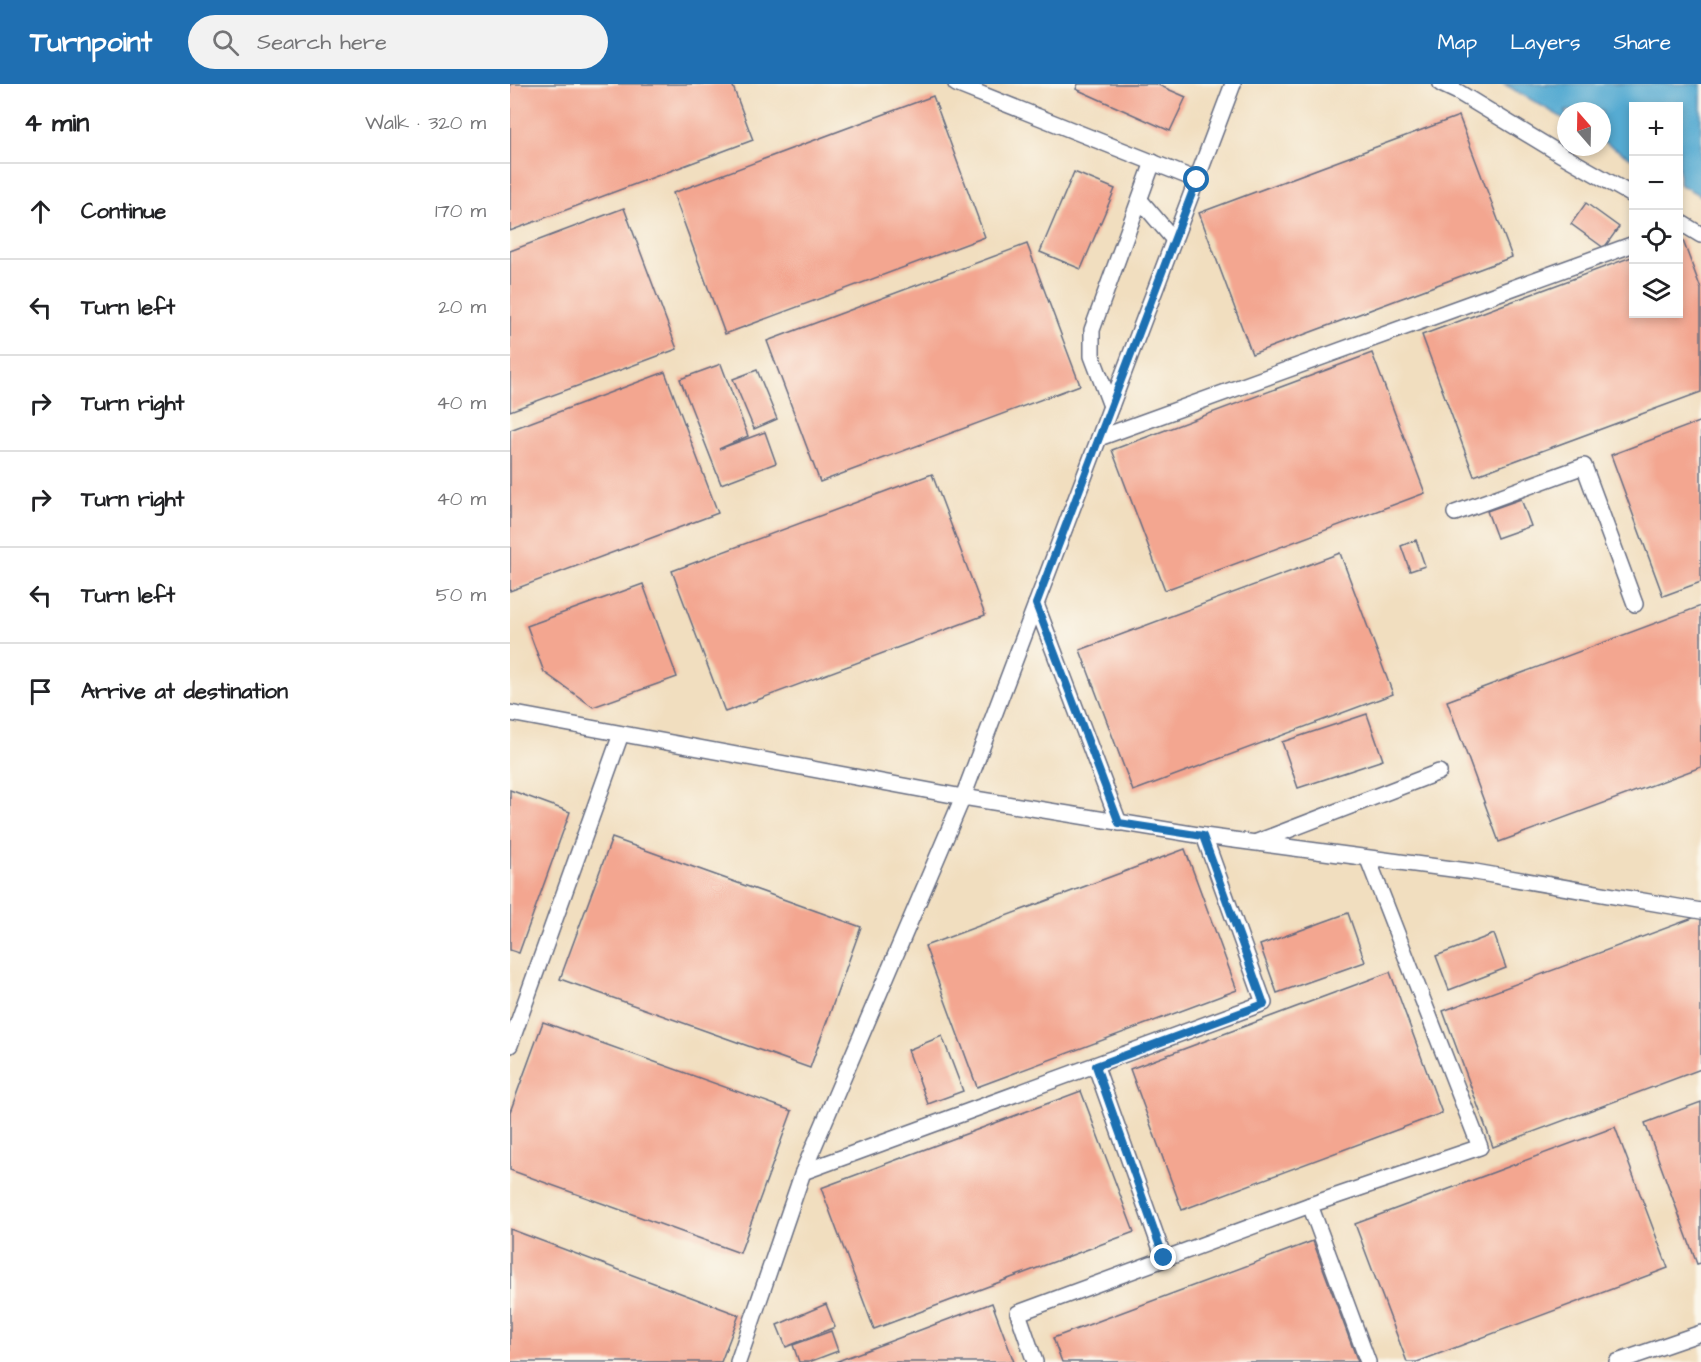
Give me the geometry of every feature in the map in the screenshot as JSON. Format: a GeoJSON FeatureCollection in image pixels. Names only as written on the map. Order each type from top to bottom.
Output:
{"type":"FeatureCollection","features":[{"type":"Feature","properties":{"kind":"lane"},"geometry":{"type":"LineString","coordinates":[[956,84],[1197,180]]}},
{"type":"Feature","properties":{"kind":"lane"},"geometry":{"type":"LineString","coordinates":[[738,1362],[803,1172],[963,797],[1233,84]]}},
{"type":"Feature","properties":{"kind":"lane"},"geometry":{"type":"LineString","coordinates":[[1441,84],[1629,193]]}},
{"type":"Feature","properties":{"kind":"lane"},"geometry":{"type":"LineString","coordinates":[[1111,406],[1092,356],[1092,330],[1153,162]]}},
{"type":"Feature","properties":{"kind":"lane"},"geometry":{"type":"LineString","coordinates":[[1140,200],[1174,240]]}},
{"type":"Feature","properties":{"kind":"lane"},"geometry":{"type":"LineString","coordinates":[[1683,225],[1701,235]]}},
{"type":"Feature","properties":{"kind":"lane"},"geometry":{"type":"LineString","coordinates":[[1099,438],[1629,246]]}},
{"type":"Feature","properties":{"kind":"lane"},"geometry":{"type":"LineString","coordinates":[[1455,513],[1584,466],[1635,604]]}},
{"type":"Feature","properties":{"kind":"lane"},"geometry":{"type":"LineString","coordinates":[[1036,604],[1119,823]]}},
{"type":"Feature","properties":{"kind":"lane"},"geometry":{"type":"LineString","coordinates":[[510,713],[963,797],[1119,823],[1475,872],[1701,911]]}},
{"type":"Feature","properties":{"kind":"lane"},"geometry":{"type":"LineString","coordinates":[[510,1045],[621,734]]}},
{"type":"Feature","properties":{"kind":"lane"},"geometry":{"type":"LineString","coordinates":[[1254,843],[1439,772]]}},
{"type":"Feature","properties":{"kind":"lane"},"geometry":{"type":"LineString","coordinates":[[803,1172],[1264,1004],[1203,836]]}},
{"type":"Feature","properties":{"kind":"lane"},"geometry":{"type":"LineString","coordinates":[[1035,1362],[1018,1313],[1310,1205],[1480,1147],[1368,859]]}},
{"type":"Feature","properties":{"kind":"lane"},"geometry":{"type":"LineString","coordinates":[[1096,1066],[1164,1258]]}},
{"type":"Feature","properties":{"kind":"lane"},"geometry":{"type":"LineString","coordinates":[[1310,1205],[1368,1362]]}},
{"type":"Feature","properties":{"kind":"lane"},"geometry":{"type":"LineString","coordinates":[[1617,1362],[1701,1334]]}},
{"type":"Feature","properties":{"kind":"water"},"geometry":{"type":"Polygon","coordinates":[[[1504,84],[1701,84],[1701,196],[1683,186],[1683,102],[1629,102],[1629,157],[1611,146],[1611,102],[1557,102],[1557,115],[1504,84]]]}},
{"type":"Feature","properties":{"kind":"building"},"geometry":{"type":"Polygon","coordinates":[[[510,84],[732,84],[753,140],[510,231],[510,84]]]}},
{"type":"Feature","properties":{"kind":"building"},"geometry":{"type":"Polygon","coordinates":[[[1078,84],[1156,84],[1186,97],[1170,131],[1076,89],[1078,84]]]}},
{"type":"Feature","properties":{"kind":"building"},"geometry":{"type":"Polygon","coordinates":[[[933,96],[985,237],[725,334],[673,193],[933,96]]]}},
{"type":"Feature","properties":{"kind":"building"},"geometry":{"type":"Polygon","coordinates":[[[1459,116],[1512,257],[1252,354],[1199,213],[1459,116]]]}},
{"type":"Feature","properties":{"kind":"building"},"geometry":{"type":"Polygon","coordinates":[[[1074,172],[1115,189],[1081,269],[1040,252],[1074,172]]]}},
{"type":"Feature","properties":{"kind":"building"},"geometry":{"type":"Polygon","coordinates":[[[1586,203],[1619,227],[1604,248],[1571,224],[1586,203]]]}},
{"type":"Feature","properties":{"kind":"building"},"geometry":{"type":"Polygon","coordinates":[[[624,208],[677,349],[510,411],[510,251],[624,208]]]}},
{"type":"Feature","properties":{"kind":"building"},"geometry":{"type":"Polygon","coordinates":[[[1683,241],[1701,289],[1701,392],[1474,476],[1422,335],[1629,258],[1629,318],[1683,318],[1683,241]]]}},
{"type":"Feature","properties":{"kind":"building"},"geometry":{"type":"Polygon","coordinates":[[[1027,244],[1080,385],[820,482],[767,341],[1027,244]]]}},
{"type":"Feature","properties":{"kind":"building"},"geometry":{"type":"Polygon","coordinates":[[[1372,353],[1425,493],[1165,590],[1112,450],[1372,353]]]}},
{"type":"Feature","properties":{"kind":"building"},"geometry":{"type":"Polygon","coordinates":[[[721,364],[748,436],[719,449],[765,432],[776,463],[721,484],[680,379],[721,364]]]}},
{"type":"Feature","properties":{"kind":"building"},"geometry":{"type":"Polygon","coordinates":[[[757,370],[777,419],[754,429],[733,379],[757,370]]]}},
{"type":"Feature","properties":{"kind":"building"},"geometry":{"type":"Polygon","coordinates":[[[665,372],[718,513],[510,591],[510,430],[665,372]]]}},
{"type":"Feature","properties":{"kind":"building"},"geometry":{"type":"Polygon","coordinates":[[[1701,421],[1701,582],[1663,596],[1611,455],[1701,421]]]}},
{"type":"Feature","properties":{"kind":"building"},"geometry":{"type":"Polygon","coordinates":[[[932,474],[985,615],[725,712],[672,571],[932,474]]]}},
{"type":"Feature","properties":{"kind":"building"},"geometry":{"type":"Polygon","coordinates":[[[1521,499],[1531,526],[1497,538],[1487,511],[1521,499]]]}},
{"type":"Feature","properties":{"kind":"building"},"geometry":{"type":"Polygon","coordinates":[[[1416,540],[1425,566],[1410,571],[1401,546],[1416,540]]]}},
{"type":"Feature","properties":{"kind":"building"},"geometry":{"type":"Polygon","coordinates":[[[1340,553],[1393,694],[1133,791],[1080,650],[1340,553]]]}},
{"type":"Feature","properties":{"kind":"building"},"geometry":{"type":"Polygon","coordinates":[[[643,584],[677,677],[593,707],[544,672],[527,626],[643,584]]]}},
{"type":"Feature","properties":{"kind":"building"},"geometry":{"type":"Polygon","coordinates":[[[1701,606],[1701,767],[1499,842],[1447,701],[1701,606]]]}},
{"type":"Feature","properties":{"kind":"building"},"geometry":{"type":"Polygon","coordinates":[[[1367,714],[1383,760],[1298,788],[1282,742],[1367,714]]]}},
{"type":"Feature","properties":{"kind":"building"},"geometry":{"type":"Polygon","coordinates":[[[510,790],[570,812],[519,953],[510,950],[510,790]]]}},
{"type":"Feature","properties":{"kind":"building"},"geometry":{"type":"Polygon","coordinates":[[[612,838],[861,927],[810,1068],[560,979],[612,838]]]}},
{"type":"Feature","properties":{"kind":"building"},"geometry":{"type":"Polygon","coordinates":[[[1185,849],[1237,990],[977,1087],[925,946],[1185,849]]]}},
{"type":"Feature","properties":{"kind":"building"},"geometry":{"type":"Polygon","coordinates":[[[1348,913],[1365,962],[1277,993],[1260,945],[1348,913]]]}},
{"type":"Feature","properties":{"kind":"building"},"geometry":{"type":"Polygon","coordinates":[[[1701,915],[1701,1069],[1493,1147],[1443,1011],[1701,915]]]}},
{"type":"Feature","properties":{"kind":"building"},"geometry":{"type":"Polygon","coordinates":[[[1494,934],[1506,968],[1449,990],[1436,956],[1494,934]]]}},
{"type":"Feature","properties":{"kind":"building"},"geometry":{"type":"Polygon","coordinates":[[[1390,972],[1442,1113],[1182,1210],[1130,1069],[1390,972]]]}},
{"type":"Feature","properties":{"kind":"building"},"geometry":{"type":"Polygon","coordinates":[[[543,1022],[792,1111],[740,1253],[510,1170],[510,1112],[543,1022]]]}},
{"type":"Feature","properties":{"kind":"building"},"geometry":{"type":"Polygon","coordinates":[[[942,1036],[963,1091],[928,1104],[908,1050],[942,1036]]]}},
{"type":"Feature","properties":{"kind":"building"},"geometry":{"type":"Polygon","coordinates":[[[1081,1091],[1134,1232],[874,1329],[821,1188],[1081,1091]]]}},
{"type":"Feature","properties":{"kind":"building"},"geometry":{"type":"Polygon","coordinates":[[[1701,1102],[1701,1263],[1697,1264],[1645,1123],[1701,1102]]]}},
{"type":"Feature","properties":{"kind":"building"},"geometry":{"type":"Polygon","coordinates":[[[1615,1127],[1668,1268],[1417,1362],[1407,1362],[1355,1224],[1615,1127]]]}},
{"type":"Feature","properties":{"kind":"building"},"geometry":{"type":"Polygon","coordinates":[[[510,1229],[739,1315],[721,1362],[510,1362],[510,1229]]]}},
{"type":"Feature","properties":{"kind":"building"},"geometry":{"type":"Polygon","coordinates":[[[1313,1241],[1358,1362],[1062,1362],[1053,1338],[1313,1241]]]}},
{"type":"Feature","properties":{"kind":"building"},"geometry":{"type":"Polygon","coordinates":[[[992,1303],[1014,1362],[835,1362],[992,1303]]]}},
{"type":"Feature","properties":{"kind":"building"},"geometry":{"type":"Polygon","coordinates":[[[826,1304],[835,1327],[786,1347],[777,1325],[826,1304]]]}},
{"type":"Feature","properties":{"kind":"building"},"geometry":{"type":"Polygon","coordinates":[[[831,1331],[838,1351],[809,1362],[799,1362],[793,1345],[831,1331]]]}},
{"type":"Feature","properties":{"kind":"route"},"geometry":{"type":"LineString","coordinates":[[1164,1258],[1096,1066],[1264,1004],[1203,836],[1119,823],[1036,604],[1197,180]]}}]}
